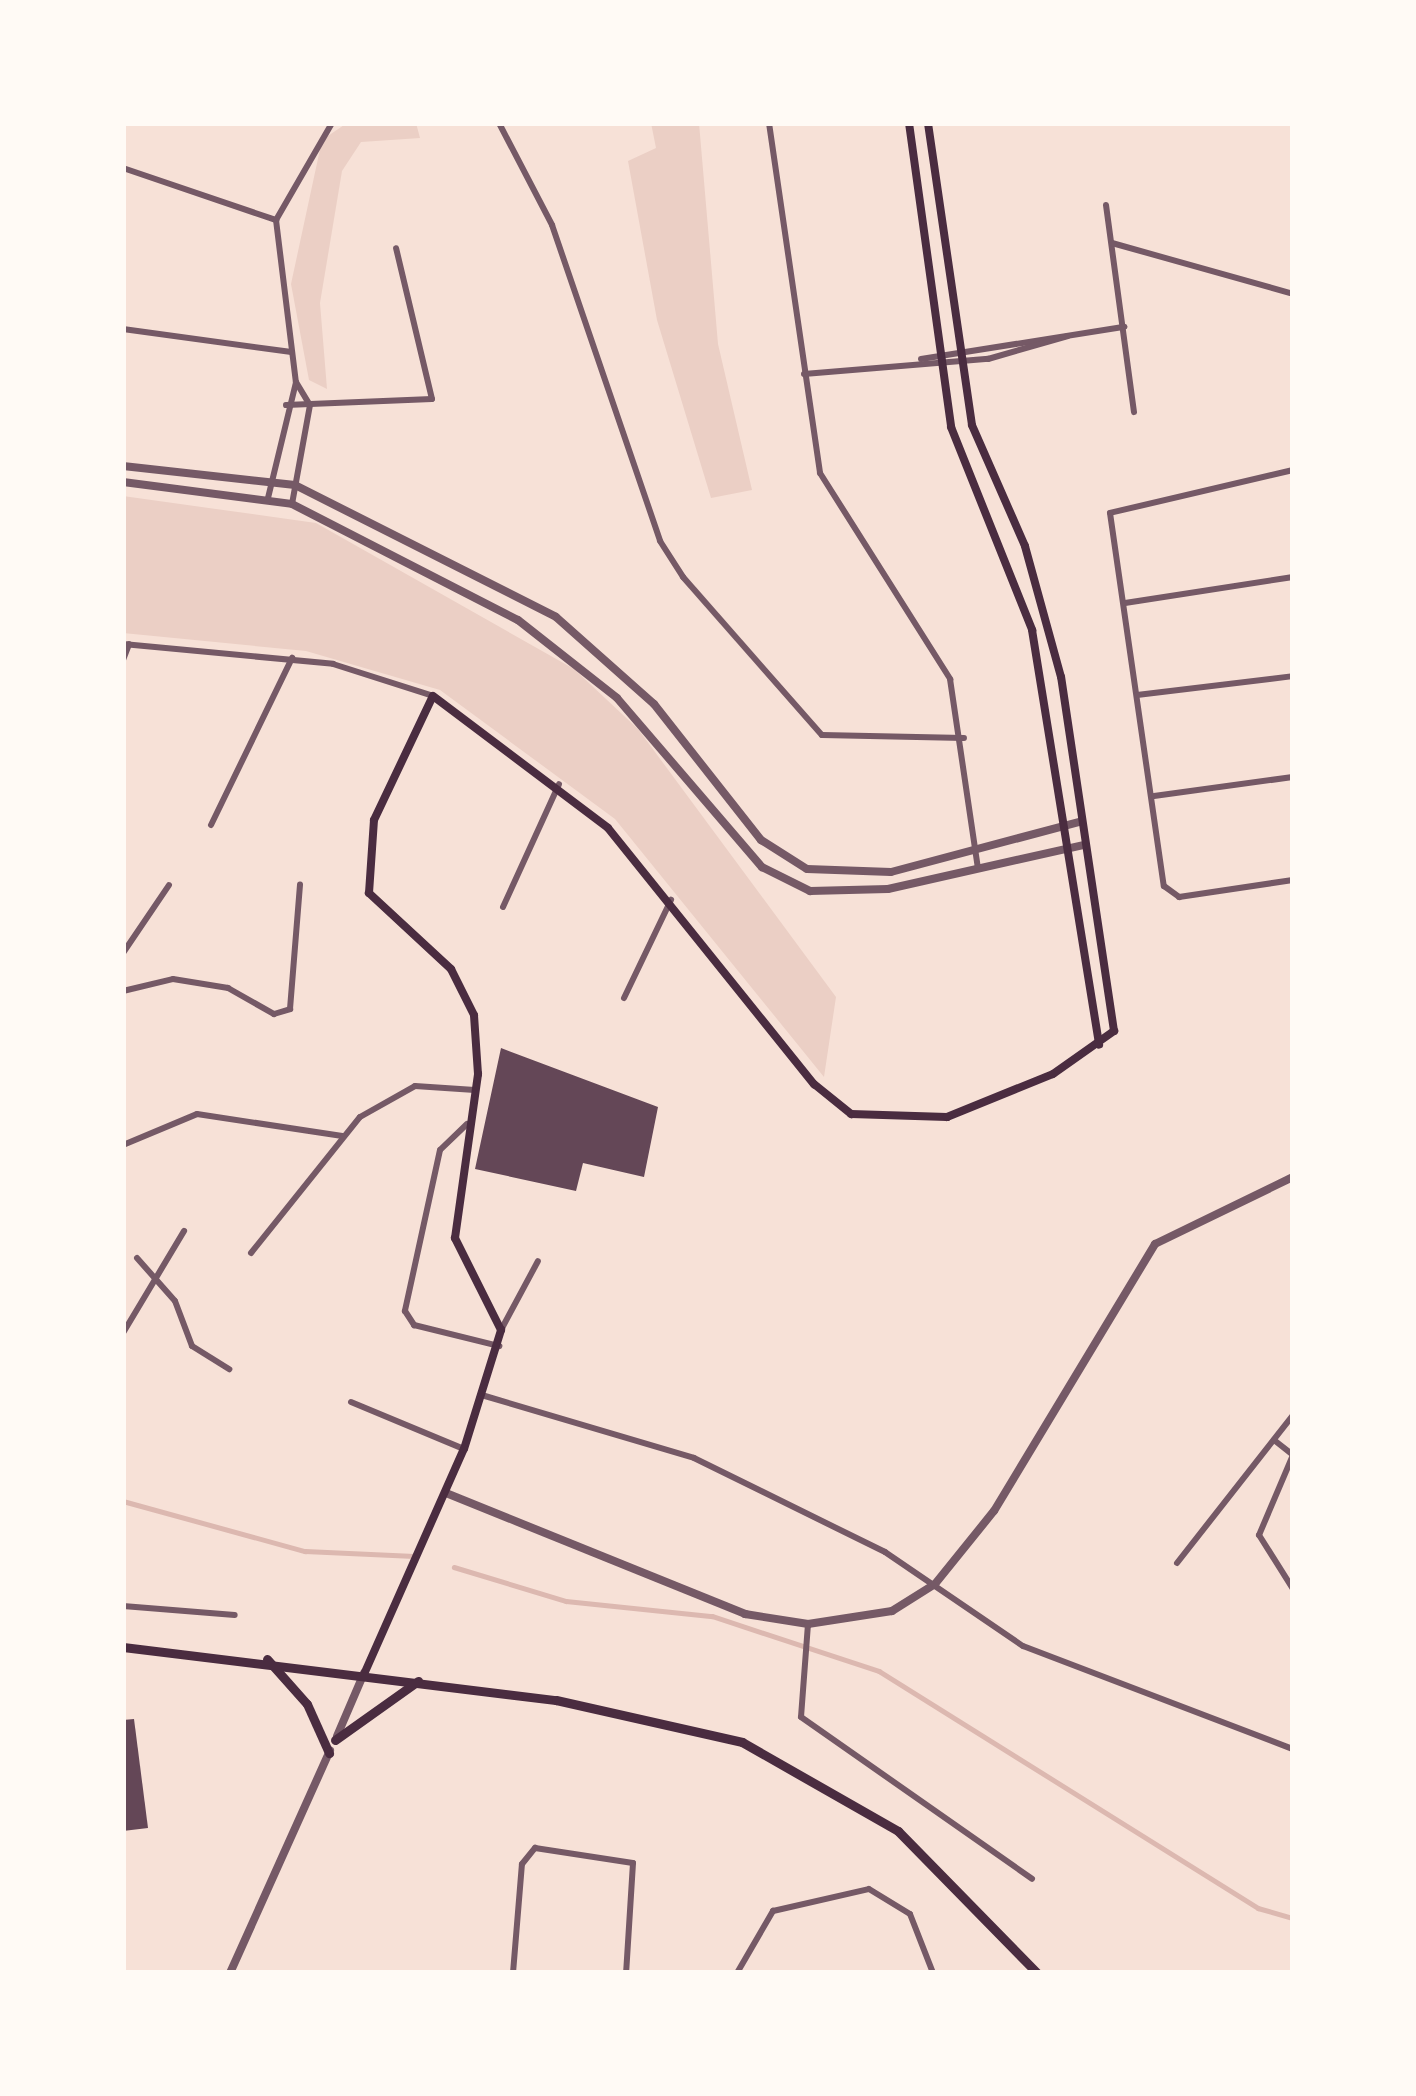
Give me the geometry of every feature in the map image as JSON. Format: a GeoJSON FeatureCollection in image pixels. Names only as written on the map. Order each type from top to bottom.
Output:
{"type":"FeatureCollection","features":[{"type":"Feature","properties":{"kind":"main road"},"geometry":{"type":"LineString","coordinates":[[909,123],[956,444],[1032,630],[1100,1047]]}},
{"type":"Feature","properties":{"kind":"main road"},"geometry":{"type":"LineString","coordinates":[[365,1672],[464,1449],[485,1396],[501,1330],[455,1238],[475,1090],[478,1030],[465,991],[369,893],[374,820],[434,696],[560,784],[671,900],[814,1084],[851,1114],[947,1117],[1100,1047],[1114,1023],[1049,618],[977,442],[961,362],[928,123]]}},
{"type":"Feature","properties":{"kind":"main road"},"geometry":{"type":"LineString","coordinates":[[123,1647],[267,1659],[664,1718],[790,1763],[921,1850],[1037,1973]]}},
{"type":"Feature","properties":{"kind":"main road"},"geometry":{"type":"LineString","coordinates":[[267,1659],[329,1753]]}},
{"type":"Feature","properties":{"kind":"main road"},"geometry":{"type":"LineString","coordinates":[[335,1740],[420,1680]]}},
{"type":"Feature","properties":{"kind":"street"},"geometry":{"type":"LineString","coordinates":[[292,504],[310,405],[296,382],[277,220],[332,123]]}},
{"type":"Feature","properties":{"kind":"street"},"geometry":{"type":"LineString","coordinates":[[499,123],[552,225],[660,542],[683,577],[822,735],[964,738]]}},
{"type":"Feature","properties":{"kind":"street"},"geometry":{"type":"LineString","coordinates":[[769,123],[820,473],[923,624],[964,738],[978,868]]}},
{"type":"Feature","properties":{"kind":"street"},"geometry":{"type":"LineString","coordinates":[[123,168],[277,220]]}},
{"type":"Feature","properties":{"kind":"street"},"geometry":{"type":"LineString","coordinates":[[1106,205],[1134,412]]}},
{"type":"Feature","properties":{"kind":"street"},"geometry":{"type":"LineString","coordinates":[[1112,243],[1293,294]]}},
{"type":"Feature","properties":{"kind":"street"},"geometry":{"type":"LineString","coordinates":[[286,405],[431,399],[397,248]]}},
{"type":"Feature","properties":{"kind":"street"},"geometry":{"type":"LineString","coordinates":[[918,361],[959,346],[1124,327]]}},
{"type":"Feature","properties":{"kind":"street"},"geometry":{"type":"LineString","coordinates":[[123,329],[291,352]]}},
{"type":"Feature","properties":{"kind":"street"},"geometry":{"type":"LineString","coordinates":[[804,374],[1024,353],[1068,336]]}},
{"type":"Feature","properties":{"kind":"street"},"geometry":{"type":"LineString","coordinates":[[1022,338],[1024,353]]}},
{"type":"Feature","properties":{"kind":"street"},"geometry":{"type":"LineString","coordinates":[[268,498],[286,405],[296,382]]}},
{"type":"Feature","properties":{"kind":"street"},"geometry":{"type":"LineString","coordinates":[[123,466],[295,485],[583,637],[790,861],[853,878],[1079,822]]}},
{"type":"Feature","properties":{"kind":"street"},"geometry":{"type":"LineString","coordinates":[[1293,470],[1112,506],[1170,894],[1293,880]]}},
{"type":"Feature","properties":{"kind":"street"},"geometry":{"type":"LineString","coordinates":[[123,482],[292,504],[518,620],[594,676],[742,848],[788,881],[861,893],[1083,845]]}},
{"type":"Feature","properties":{"kind":"street"},"geometry":{"type":"LineString","coordinates":[[1124,603],[1293,577]]}},
{"type":"Feature","properties":{"kind":"street"},"geometry":{"type":"LineString","coordinates":[[123,660],[126,644],[292,658],[434,696]]}},
{"type":"Feature","properties":{"kind":"street"},"geometry":{"type":"LineString","coordinates":[[211,825],[292,658]]}},
{"type":"Feature","properties":{"kind":"street"},"geometry":{"type":"LineString","coordinates":[[1137,695],[1293,676]]}},
{"type":"Feature","properties":{"kind":"street"},"geometry":{"type":"LineString","coordinates":[[1152,796],[1293,777]]}},
{"type":"Feature","properties":{"kind":"street"},"geometry":{"type":"LineString","coordinates":[[503,907],[560,784]]}},
{"type":"Feature","properties":{"kind":"street"},"geometry":{"type":"LineString","coordinates":[[123,991],[173,979],[227,988],[274,1014],[290,1009],[300,884]]}},
{"type":"Feature","properties":{"kind":"street"},"geometry":{"type":"LineString","coordinates":[[123,953],[170,886]]}},
{"type":"Feature","properties":{"kind":"street"},"geometry":{"type":"LineString","coordinates":[[624,998],[671,900]]}},
{"type":"Feature","properties":{"kind":"street"},"geometry":{"type":"LineString","coordinates":[[251,1253],[342,1136],[415,1086],[475,1090]]}},
{"type":"Feature","properties":{"kind":"street"},"geometry":{"type":"LineString","coordinates":[[123,1145],[197,1114],[342,1136]]}},
{"type":"Feature","properties":{"kind":"street"},"geometry":{"type":"LineString","coordinates":[[467,1124],[440,1150],[405,1311],[414,1325],[499,1346]]}},
{"type":"Feature","properties":{"kind":"street"},"geometry":{"type":"LineString","coordinates":[[446,1493],[745,1614],[808,1624],[892,1611],[935,1584],[994,1511],[1155,1244],[1293,1177]]}},
{"type":"Feature","properties":{"kind":"street"},"geometry":{"type":"LineString","coordinates":[[123,1334],[184,1231]]}},
{"type":"Feature","properties":{"kind":"street"},"geometry":{"type":"LineString","coordinates":[[137,1258],[155,1277],[192,1346],[229,1369]]}},
{"type":"Feature","properties":{"kind":"street"},"geometry":{"type":"LineString","coordinates":[[501,1330],[538,1261]]}},
{"type":"Feature","properties":{"kind":"street"},"geometry":{"type":"LineString","coordinates":[[485,1396],[694,1458],[935,1584],[1023,1646],[1293,1749]]}},
{"type":"Feature","properties":{"kind":"street"},"geometry":{"type":"LineString","coordinates":[[351,1402],[464,1449]]}},
{"type":"Feature","properties":{"kind":"street"},"geometry":{"type":"LineString","coordinates":[[1178,1563],[1293,1414]]}},
{"type":"Feature","properties":{"kind":"street"},"geometry":{"type":"LineString","coordinates":[[1274,1440],[1293,1455],[1258,1535],[1293,1589]]}},
{"type":"Feature","properties":{"kind":"street"},"geometry":{"type":"LineString","coordinates":[[123,1606],[236,1615]]}},
{"type":"Feature","properties":{"kind":"street"},"geometry":{"type":"LineString","coordinates":[[808,1624],[796,1707],[810,1726],[1032,1879]]}},
{"type":"Feature","properties":{"kind":"street"},"geometry":{"type":"LineString","coordinates":[[230,1973],[365,1672]]}},
{"type":"Feature","properties":{"kind":"street"},"geometry":{"type":"LineString","coordinates":[[513,1973],[522,1864],[536,1848],[633,1863],[626,1973]]}},
{"type":"Feature","properties":{"kind":"street"},"geometry":{"type":"LineString","coordinates":[[737,1973],[773,1911],[869,1889],[910,1914],[933,1973]]}},
{"type":"Feature","properties":{"kind":"shaded area"},"geometry":{"type":"Polygon","coordinates":[[[347,123],[416,123],[420,138],[361,142],[342,171],[320,303],[327,389],[309,380],[291,284],[322,140],[347,123]]]}},
{"type":"Feature","properties":{"kind":"shaded area"},"geometry":{"type":"Polygon","coordinates":[[[651,123],[699,123],[718,344],[752,490],[711,498],[657,320],[628,161],[656,148],[651,123]]]}},
{"type":"Feature","properties":{"kind":"shaded area"},"geometry":{"type":"Polygon","coordinates":[[[123,496],[316,523],[574,669],[638,729],[836,997],[824,1077],[615,819],[440,690],[306,651],[123,633],[123,496]]]}},
{"type":"Feature","properties":{"kind":"building"},"geometry":{"type":"Polygon","coordinates":[[[501,1048],[658,1107],[644,1177],[583,1163],[576,1191],[475,1169],[501,1048]]]}},
{"type":"Feature","properties":{"kind":"building"},"geometry":{"type":"Polygon","coordinates":[[[134,1719],[148,1828],[123,1831],[123,1720],[134,1719]]]}},
{"type":"Feature","properties":{"kind":"waterway"},"geometry":{"type":"LineString","coordinates":[[123,1501],[305,1551],[414,1556]]}},
{"type":"Feature","properties":{"kind":"waterway"},"geometry":{"type":"LineString","coordinates":[[454,1567],[566,1601],[712,1616],[879,1671],[1258,1908],[1293,1918]]}}]}
